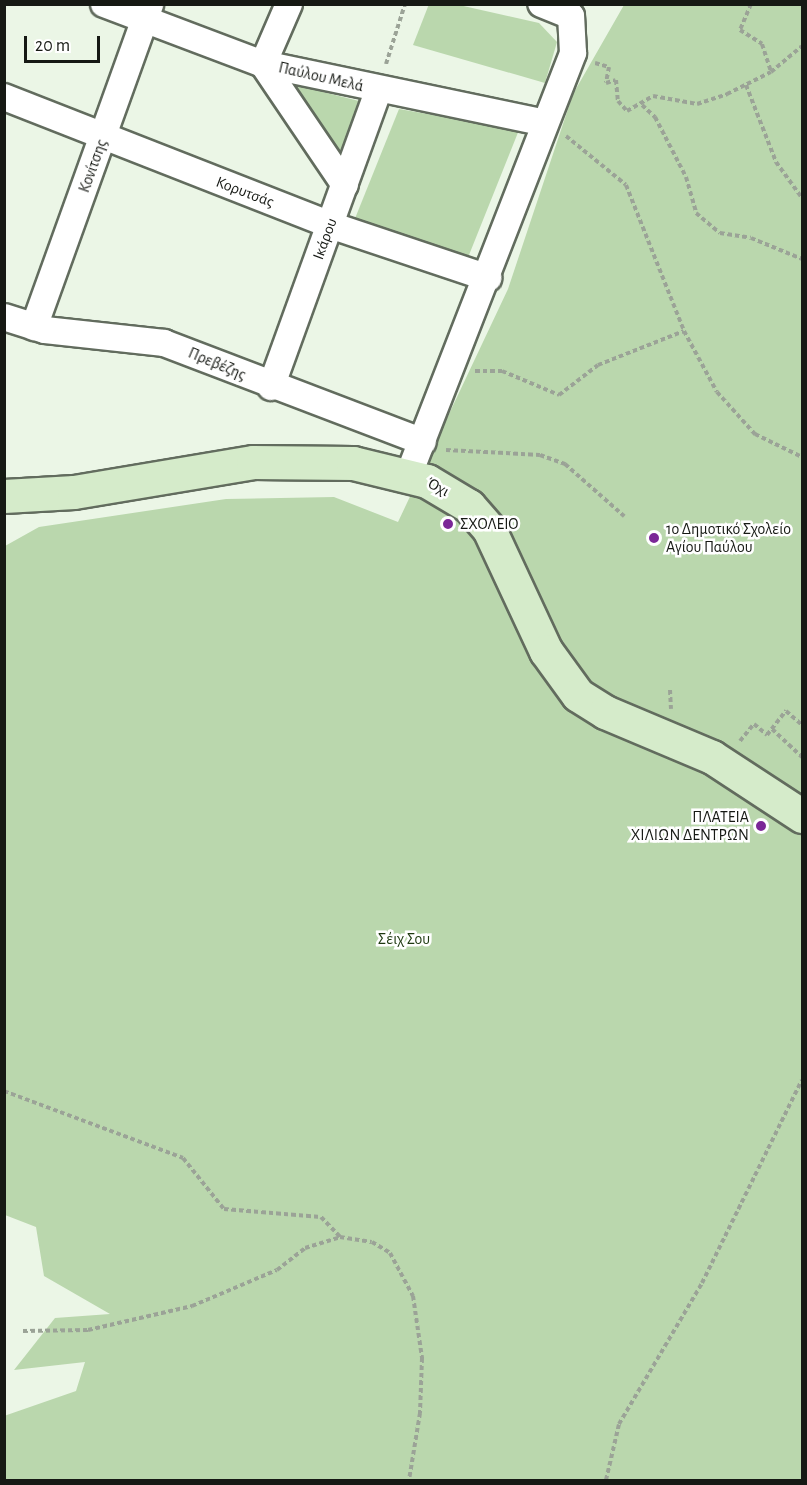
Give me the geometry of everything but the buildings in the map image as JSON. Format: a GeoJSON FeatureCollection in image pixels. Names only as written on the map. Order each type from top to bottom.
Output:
{"type":"FeatureCollection","features":[{"type":"Feature","properties":{"kind":"main road","name":"Όχι"},"geometry":{"type":"LineString","coordinates":[[4,496],[74,492],[253,462],[353,463],[408,474],[452,494],[485,523],[546,651],[578,695],[605,712],[718,760],[802,816]]}},
{"type":"Feature","properties":{"kind":"street","name":"Παύλου Μελά"},"geometry":{"type":"LineString","coordinates":[[104,4],[148,12],[264,64],[378,91],[545,123]]}},
{"type":"Feature","properties":{"kind":"street"},"geometry":{"type":"LineString","coordinates":[[289,4],[264,64],[345,185]]}},
{"type":"Feature","properties":{"kind":"street"},"geometry":{"type":"LineString","coordinates":[[408,474],[454,366],[573,52],[571,16],[541,4]]}},
{"type":"Feature","properties":{"kind":"street","name":"Κονίτσης"},"geometry":{"type":"LineString","coordinates":[[34,327],[148,12]]}},
{"type":"Feature","properties":{"kind":"street","name":"Ικάρου"},"geometry":{"type":"LineString","coordinates":[[271,387],[378,91]]}},
{"type":"Feature","properties":{"kind":"street","name":"Κορυτσάς"},"geometry":{"type":"LineString","coordinates":[[4,97],[330,225],[488,278]]}},
{"type":"Feature","properties":{"kind":"street","name":"Πρεβέζης"},"geometry":{"type":"LineString","coordinates":[[4,317],[34,327],[145,338],[423,442]]}},
{"type":"Feature","properties":{"kind":"path"},"geometry":{"type":"LineString","coordinates":[[378,91],[405,4]]}},
{"type":"Feature","properties":{"kind":"path"},"geometry":{"type":"LineString","coordinates":[[751,4],[740,30],[762,44],[771,72]]}},
{"type":"Feature","properties":{"kind":"path"},"geometry":{"type":"LineString","coordinates":[[573,52],[609,67],[606,83],[616,80],[618,101],[627,111],[642,105],[653,96],[697,104],[746,85],[771,72],[802,46]]}},
{"type":"Feature","properties":{"kind":"path"},"geometry":{"type":"LineString","coordinates":[[746,85],[776,162],[802,198]]}},
{"type":"Feature","properties":{"kind":"path"},"geometry":{"type":"LineString","coordinates":[[642,105],[655,117],[686,177],[696,213],[720,233],[751,238],[802,259]]}},
{"type":"Feature","properties":{"kind":"path"},"geometry":{"type":"LineString","coordinates":[[545,123],[594,154],[626,185],[684,331],[717,392],[754,434],[802,457]]}},
{"type":"Feature","properties":{"kind":"path"},"geometry":{"type":"LineString","coordinates":[[454,366],[502,371],[559,395],[598,364],[684,331]]}},
{"type":"Feature","properties":{"kind":"path"},"geometry":{"type":"LineString","coordinates":[[423,442],[452,452],[540,455],[565,464],[624,516]]}},
{"type":"Feature","properties":{"kind":"path"},"geometry":{"type":"LineString","coordinates":[[754,724],[767,735],[786,711],[802,725]]}},
{"type":"Feature","properties":{"kind":"path"},"geometry":{"type":"LineString","coordinates":[[772,729],[802,757]]}},
{"type":"Feature","properties":{"kind":"path"},"geometry":{"type":"LineString","coordinates":[[606,1480],[620,1424],[702,1283],[802,1080]]}},
{"type":"Feature","properties":{"kind":"path"},"geometry":{"type":"LineString","coordinates":[[4,1090],[183,1158],[224,1209],[321,1217],[340,1237]]}},
{"type":"Feature","properties":{"kind":"path"},"geometry":{"type":"LineString","coordinates":[[23,1331],[88,1330],[192,1306],[277,1270],[305,1248],[340,1237],[372,1242],[390,1253],[413,1296],[422,1369],[409,1480]]}},
{"type":"Feature","properties":{"kind":"green space"},"geometry":{"type":"Polygon","coordinates":[[[429,4],[459,5],[539,23],[557,42],[545,83],[413,45],[429,4]]]}},
{"type":"Feature","properties":{"kind":"green space","name":"Σέιχ Σου"},"geometry":{"type":"Polygon","coordinates":[[[624,5],[802,5],[802,1480],[5,1480],[4,1416],[76,1391],[85,1362],[14,1370],[55,1318],[110,1314],[44,1276],[36,1227],[5,1215],[5,546],[39,527],[226,499],[334,497],[398,522],[508,289],[573,94],[624,5]]]}},
{"type":"Feature","properties":{"kind":"green space"},"geometry":{"type":"Polygon","coordinates":[[[295,85],[359,101],[341,160],[293,90],[295,85]]]}},
{"type":"Feature","properties":{"kind":"green space"},"geometry":{"type":"Polygon","coordinates":[[[399,109],[519,130],[467,260],[354,221],[399,109]]]}},
{"type":"Feature","properties":{"kind":"place","name":"ΣΧΟΛΕΙΟ"},"geometry":{"type":"Point","coordinates":[448,524]}},
{"type":"Feature","properties":{"kind":"place","name":"1ο Δημοτικό Σχολείο Αγίου Παύλου"},"geometry":{"type":"Point","coordinates":[654,538]}},
{"type":"Feature","properties":{"kind":"place","name":"ΠΛΑΤΕΙΑ ΧΙΛΙΩΝ ΔΕΝΤΡΩΝ"},"geometry":{"type":"Point","coordinates":[761,826]}}]}
